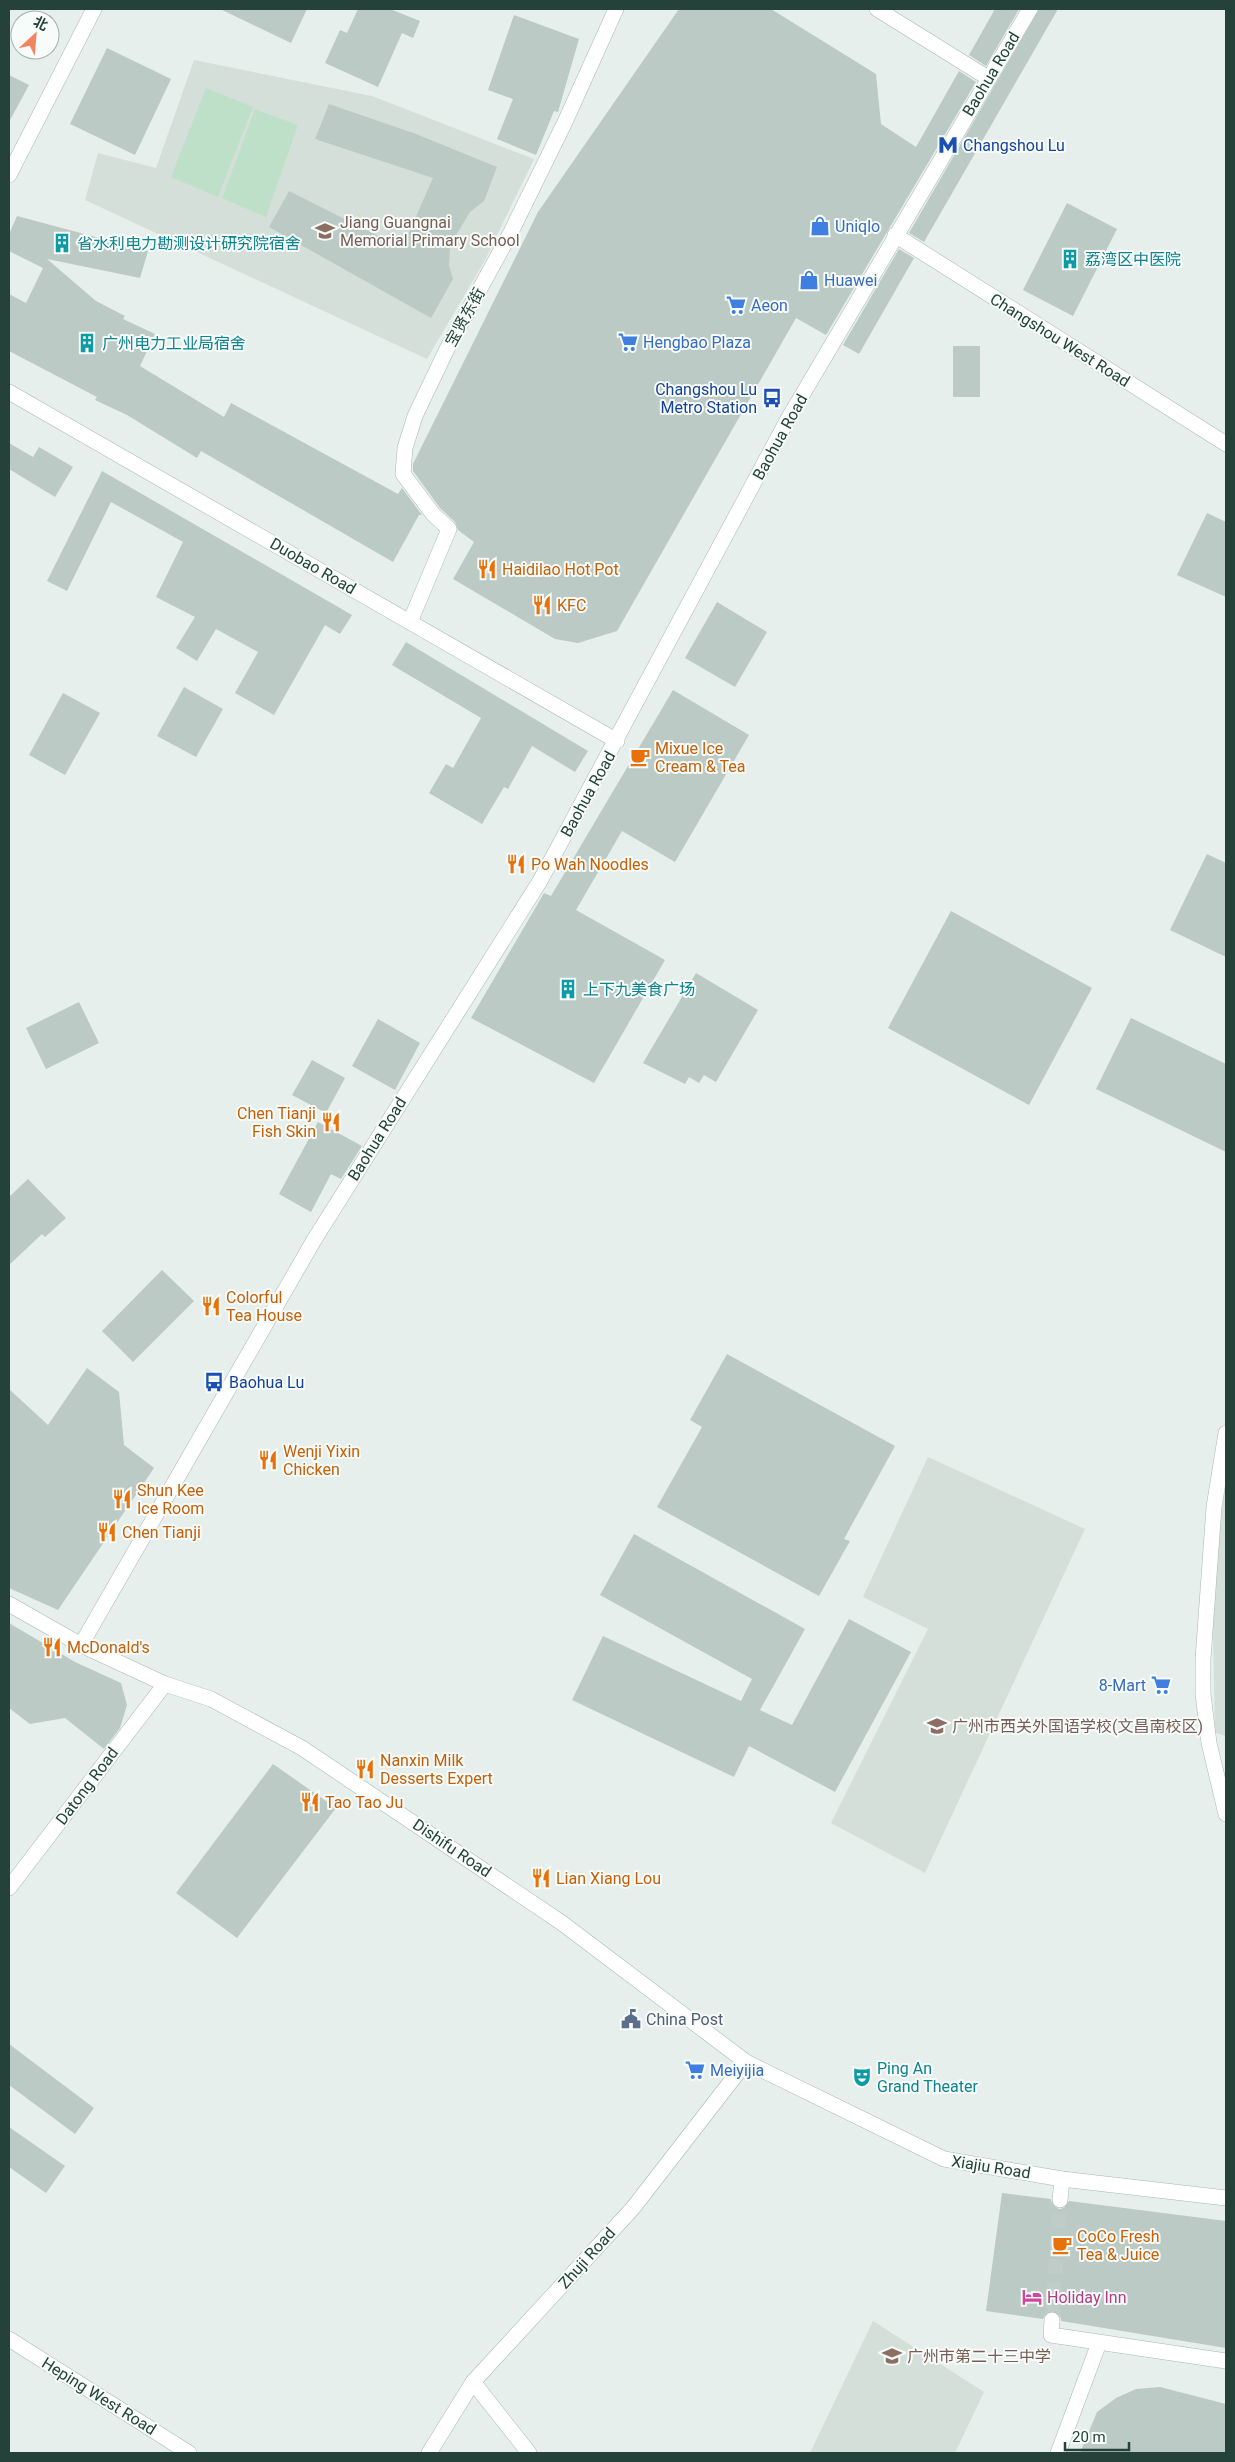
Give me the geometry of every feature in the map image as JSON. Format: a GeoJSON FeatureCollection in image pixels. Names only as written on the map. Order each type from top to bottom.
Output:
{"type":"FeatureCollection","features":[{"type":"Feature","properties":{"kind":"street"},"geometry":{"type":"LineString","coordinates":[[9,175],[94,9]]}},
{"type":"Feature","properties":{"kind":"street","name":"宝贤东街"},"geometry":{"type":"LineString","coordinates":[[410,622],[448,529],[433,514],[404,474],[405,448],[415,416],[447,349],[512,232],[565,122],[616,9]]}},
{"type":"Feature","properties":{"kind":"street"},"geometry":{"type":"LineString","coordinates":[[877,9],[988,78]]}},
{"type":"Feature","properties":{"kind":"street","name":"Baohua Road"},"geometry":{"type":"LineString","coordinates":[[80,1645],[306,1253],[522,912],[617,741],[662,652],[788,419],[1030,9]]}},
{"type":"Feature","properties":{"kind":"street","name":"Changshou West Road"},"geometry":{"type":"LineString","coordinates":[[895,235],[1226,444]]}},
{"type":"Feature","properties":{"kind":"street","name":"Duobao Road"},"geometry":{"type":"LineString","coordinates":[[9,392],[617,741]]}},
{"type":"Feature","properties":{"kind":"street"},"geometry":{"type":"LineString","coordinates":[[1226,1433],[1214,1506],[1203,1659],[1203,1694],[1209,1743],[1226,1814]]}},
{"type":"Feature","properties":{"kind":"street","name":"Dishifu Road"},"geometry":{"type":"LineString","coordinates":[[9,1604],[80,1645],[165,1684],[211,1699],[318,1759],[562,1923],[746,2062]]}},
{"type":"Feature","properties":{"kind":"street","name":"Datong Road"},"geometry":{"type":"LineString","coordinates":[[9,1888],[165,1684]]}},
{"type":"Feature","properties":{"kind":"street","name":"Xiajiu Road"},"geometry":{"type":"LineString","coordinates":[[746,2062],[944,2159],[1062,2179],[1226,2198]]}},
{"type":"Feature","properties":{"kind":"street","name":"Zhuji Road"},"geometry":{"type":"LineString","coordinates":[[429,2453],[473,2382],[633,2208],[746,2062]]}},
{"type":"Feature","properties":{"kind":"street"},"geometry":{"type":"LineString","coordinates":[[1060,2200],[1062,2179]]}},
{"type":"Feature","properties":{"kind":"street"},"geometry":{"type":"LineString","coordinates":[[1052,2320],[1051,2336],[1226,2361]]}},
{"type":"Feature","properties":{"kind":"street","name":"Heping West Road"},"geometry":{"type":"LineString","coordinates":[[9,2339],[189,2453]]}},
{"type":"Feature","properties":{"kind":"street"},"geometry":{"type":"LineString","coordinates":[[1058,2453],[1100,2343]]}},
{"type":"Feature","properties":{"kind":"street"},"geometry":{"type":"LineString","coordinates":[[473,2382],[528,2453]]}},
{"type":"Feature","properties":{"kind":"shaded area","name":"Jiang Guangnai Memorial Primary School"},"geometry":{"type":"Polygon","coordinates":[[[194,60],[372,96],[534,159],[484,262],[427,359],[85,200],[98,153],[156,168],[194,60]]]}},
{"type":"Feature","properties":{"kind":"shaded area","name":"广州市西关外国语学校(文昌南校区)"},"geometry":{"type":"Polygon","coordinates":[[[928,1457],[1085,1529],[925,1873],[831,1823],[928,1629],[863,1597],[928,1457]]]}},
{"type":"Feature","properties":{"kind":"shaded area"},"geometry":{"type":"Polygon","coordinates":[[[1226,1480],[1226,1736],[1215,1733],[1212,1585],[1226,1480]]]}},
{"type":"Feature","properties":{"kind":"shaded area","name":"广州市第二十三中学"},"geometry":{"type":"Polygon","coordinates":[[[873,2321],[984,2392],[955,2453],[810,2453],[873,2321]]]}},
{"type":"Feature","properties":{"kind":"green space"},"geometry":{"type":"Polygon","coordinates":[[[206,88],[253,107],[218,197],[171,177],[206,88]]]}},
{"type":"Feature","properties":{"kind":"green space"},"geometry":{"type":"Polygon","coordinates":[[[255,109],[298,125],[266,217],[222,198],[255,109]]]}},
{"type":"Feature","properties":{"kind":"building"},"geometry":{"type":"Polygon","coordinates":[[[220,9],[307,9],[291,43],[220,9]]]}},
{"type":"Feature","properties":{"kind":"building"},"geometry":{"type":"Polygon","coordinates":[[[358,9],[390,9],[420,21],[413,38],[402,33],[378,87],[325,63],[340,30],[347,33],[358,9]]]}},
{"type":"Feature","properties":{"kind":"building","name":"Hengbao Plaza"},"geometry":{"type":"Polygon","coordinates":[[[679,9],[771,9],[876,74],[881,124],[916,147],[959,71],[976,82],[826,335],[796,318],[617,631],[578,643],[555,639],[453,579],[474,542],[458,530],[455,522],[440,508],[413,471],[413,464],[538,212],[679,9]]]}},
{"type":"Feature","properties":{"kind":"building"},"geometry":{"type":"Polygon","coordinates":[[[995,9],[1019,9],[986,66],[969,55],[995,9]]]}},
{"type":"Feature","properties":{"kind":"building"},"geometry":{"type":"Polygon","coordinates":[[[1039,9],[1058,9],[924,242],[909,233],[1039,9]]]}},
{"type":"Feature","properties":{"kind":"building"},"geometry":{"type":"Polygon","coordinates":[[[514,15],[579,39],[558,112],[554,111],[536,155],[497,139],[513,99],[488,90],[514,15]]]}},
{"type":"Feature","properties":{"kind":"building"},"geometry":{"type":"Polygon","coordinates":[[[107,48],[171,79],[135,155],[70,124],[107,48]]]}},
{"type":"Feature","properties":{"kind":"building"},"geometry":{"type":"Polygon","coordinates":[[[9,75],[29,85],[9,122],[9,75]]]}},
{"type":"Feature","properties":{"kind":"building"},"geometry":{"type":"Polygon","coordinates":[[[329,104],[416,134],[497,167],[484,201],[470,212],[455,237],[450,249],[449,265],[453,279],[431,318],[269,227],[289,191],[402,248],[433,178],[315,139],[329,104]]]}},
{"type":"Feature","properties":{"kind":"building","name":"荔湾区中医院"},"geometry":{"type":"Polygon","coordinates":[[[1067,203],[1117,229],[1073,316],[1023,290],[1067,203]]]}},
{"type":"Feature","properties":{"kind":"building"},"geometry":{"type":"Polygon","coordinates":[[[17,216],[148,251],[140,278],[47,259],[96,301],[125,316],[123,319],[155,334],[140,366],[224,417],[231,403],[398,494],[402,488],[422,515],[419,515],[393,562],[201,451],[197,458],[127,415],[95,400],[97,397],[9,351],[9,294],[26,303],[43,268],[9,251],[9,234],[17,216]]]}},
{"type":"Feature","properties":{"kind":"building"},"geometry":{"type":"Polygon","coordinates":[[[899,249],[914,258],[859,354],[843,345],[899,249]]]}},
{"type":"Feature","properties":{"kind":"building"},"geometry":{"type":"Polygon","coordinates":[[[953,346],[980,346],[980,397],[953,397],[953,346]]]}},
{"type":"Feature","properties":{"kind":"building"},"geometry":{"type":"Polygon","coordinates":[[[9,443],[33,457],[39,447],[73,467],[55,497],[9,469],[9,443]]]}},
{"type":"Feature","properties":{"kind":"building"},"geometry":{"type":"Polygon","coordinates":[[[102,471],[352,615],[340,634],[325,625],[274,715],[235,693],[258,652],[216,629],[197,661],[176,648],[195,617],[156,597],[183,542],[111,502],[67,591],[47,581],[102,471]]]}},
{"type":"Feature","properties":{"kind":"building"},"geometry":{"type":"Polygon","coordinates":[[[1207,513],[1226,522],[1226,597],[1177,575],[1207,513]]]}},
{"type":"Feature","properties":{"kind":"building"},"geometry":{"type":"Polygon","coordinates":[[[717,602],[767,632],[735,687],[685,658],[717,602]]]}},
{"type":"Feature","properties":{"kind":"building"},"geometry":{"type":"Polygon","coordinates":[[[406,642],[588,751],[575,772],[532,746],[508,789],[504,787],[482,824],[429,793],[446,764],[453,768],[481,718],[392,665],[406,642]]]}},
{"type":"Feature","properties":{"kind":"building"},"geometry":{"type":"Polygon","coordinates":[[[184,687],[223,709],[196,757],[157,736],[184,687]]]}},
{"type":"Feature","properties":{"kind":"building"},"geometry":{"type":"Polygon","coordinates":[[[673,690],[749,735],[675,862],[622,831],[576,910],[665,960],[594,1083],[471,1018],[544,893],[551,896],[673,690]]]}},
{"type":"Feature","properties":{"kind":"building"},"geometry":{"type":"Polygon","coordinates":[[[63,693],[100,713],[65,775],[29,755],[63,693]]]}},
{"type":"Feature","properties":{"kind":"building"},"geometry":{"type":"Polygon","coordinates":[[[1207,854],[1226,863],[1226,957],[1170,930],[1207,854]]]}},
{"type":"Feature","properties":{"kind":"building"},"geometry":{"type":"Polygon","coordinates":[[[951,911],[1092,988],[1029,1105],[888,1028],[951,911]]]}},
{"type":"Feature","properties":{"kind":"building"},"geometry":{"type":"Polygon","coordinates":[[[696,973],[758,1010],[716,1082],[704,1075],[699,1083],[689,1077],[685,1084],[643,1063],[696,973]]]}},
{"type":"Feature","properties":{"kind":"building"},"geometry":{"type":"Polygon","coordinates":[[[79,1002],[99,1043],[46,1069],[26,1028],[79,1002]]]}},
{"type":"Feature","properties":{"kind":"building"},"geometry":{"type":"Polygon","coordinates":[[[1131,1018],[1226,1064],[1226,1152],[1096,1089],[1131,1018]]]}},
{"type":"Feature","properties":{"kind":"building"},"geometry":{"type":"Polygon","coordinates":[[[378,1019],[420,1043],[395,1090],[352,1066],[378,1019]]]}},
{"type":"Feature","properties":{"kind":"building"},"geometry":{"type":"Polygon","coordinates":[[[312,1060],[345,1078],[326,1113],[292,1095],[312,1060]]]}},
{"type":"Feature","properties":{"kind":"building"},"geometry":{"type":"Polygon","coordinates":[[[318,1122],[362,1146],[341,1179],[331,1174],[311,1212],[279,1194],[318,1122]]]}},
{"type":"Feature","properties":{"kind":"building"},"geometry":{"type":"Polygon","coordinates":[[[28,1179],[66,1218],[45,1237],[42,1234],[9,1265],[9,1197],[28,1179]]]}},
{"type":"Feature","properties":{"kind":"building"},"geometry":{"type":"Polygon","coordinates":[[[162,1270],[194,1301],[133,1362],[102,1331],[162,1270]]]}},
{"type":"Feature","properties":{"kind":"building"},"geometry":{"type":"Polygon","coordinates":[[[727,1354],[895,1446],[844,1539],[850,1541],[819,1596],[657,1507],[702,1427],[690,1420],[727,1354]]]}},
{"type":"Feature","properties":{"kind":"building"},"geometry":{"type":"Polygon","coordinates":[[[87,1368],[119,1392],[124,1445],[154,1468],[58,1610],[9,1588],[9,1389],[48,1425],[87,1368]]]}},
{"type":"Feature","properties":{"kind":"building"},"geometry":{"type":"Polygon","coordinates":[[[634,1534],[805,1629],[760,1710],[792,1725],[849,1619],[911,1652],[835,1792],[749,1746],[734,1777],[572,1700],[603,1636],[741,1701],[752,1679],[600,1595],[634,1534]]]}},
{"type":"Feature","properties":{"kind":"building"},"geometry":{"type":"Polygon","coordinates":[[[9,1623],[75,1662],[121,1683],[127,1705],[120,1728],[104,1749],[65,1718],[30,1724],[9,1708],[9,1623]]]}},
{"type":"Feature","properties":{"kind":"building"},"geometry":{"type":"Polygon","coordinates":[[[273,1764],[336,1808],[237,1938],[176,1893],[273,1764]]]}},
{"type":"Feature","properties":{"kind":"building"},"geometry":{"type":"Polygon","coordinates":[[[9,2044],[94,2108],[75,2134],[9,2085],[9,2044]]]}},
{"type":"Feature","properties":{"kind":"building"},"geometry":{"type":"Polygon","coordinates":[[[9,2127],[65,2166],[46,2193],[9,2167],[9,2127]]]}},
{"type":"Feature","properties":{"kind":"building"},"geometry":{"type":"Polygon","coordinates":[[[1002,2193],[1051,2199],[1052,2204],[1059,2209],[1064,2208],[1069,2201],[1226,2221],[1226,2348],[1061,2321],[1060,2315],[1053,2311],[1047,2312],[1043,2319],[986,2311],[1002,2193]]]}},
{"type":"Feature","properties":{"kind":"building"},"geometry":{"type":"Polygon","coordinates":[[[1160,2387],[1226,2404],[1226,2453],[1080,2453],[1097,2412],[1116,2398],[1136,2389],[1160,2387]]]}},
{"type":"Feature","properties":{"kind":"tunnel"},"geometry":{"type":"LineString","coordinates":[[1052,2320],[1060,2200]]}},
{"type":"Feature","properties":{"kind":"place","name":"Changshou Lu"},"geometry":{"type":"Point","coordinates":[948,145]}},
{"type":"Feature","properties":{"kind":"place","name":"Uniqlo"},"geometry":{"type":"Point","coordinates":[820,226]}},
{"type":"Feature","properties":{"kind":"place","name":"Jiang Guangnai Memorial Primary School"},"geometry":{"type":"Point","coordinates":[325,231]}},
{"type":"Feature","properties":{"kind":"place","name":"省水利电力勘测设计研究院宿舍"},"geometry":{"type":"Point","coordinates":[62,243]}},
{"type":"Feature","properties":{"kind":"place","name":"荔湾区中医院"},"geometry":{"type":"Point","coordinates":[1070,259]}},
{"type":"Feature","properties":{"kind":"place","name":"Huawei"},"geometry":{"type":"Point","coordinates":[809,280]}},
{"type":"Feature","properties":{"kind":"place","name":"Aeon"},"geometry":{"type":"Point","coordinates":[736,305]}},
{"type":"Feature","properties":{"kind":"place","name":"Hengbao Plaza"},"geometry":{"type":"Point","coordinates":[628,342]}},
{"type":"Feature","properties":{"kind":"place","name":"广州电力工业局宿舍"},"geometry":{"type":"Point","coordinates":[87,343]}},
{"type":"Feature","properties":{"kind":"place","name":"Changshou Lu Metro Station"},"geometry":{"type":"Point","coordinates":[772,398]}},
{"type":"Feature","properties":{"kind":"place","name":"Haidilao Hot Pot"},"geometry":{"type":"Point","coordinates":[487,569]}},
{"type":"Feature","properties":{"kind":"place","name":"KFC"},"geometry":{"type":"Point","coordinates":[542,605]}},
{"type":"Feature","properties":{"kind":"place","name":"Mixue Ice Cream & Tea"},"geometry":{"type":"Point","coordinates":[640,757]}},
{"type":"Feature","properties":{"kind":"place","name":"Po Wah Noodles"},"geometry":{"type":"Point","coordinates":[516,864]}},
{"type":"Feature","properties":{"kind":"place","name":"上下九美食广场"},"geometry":{"type":"Point","coordinates":[568,989]}},
{"type":"Feature","properties":{"kind":"place","name":"Chen Tianji Fish Skin"},"geometry":{"type":"Point","coordinates":[331,1122]}},
{"type":"Feature","properties":{"kind":"place","name":"Colorful Tea House"},"geometry":{"type":"Point","coordinates":[211,1306]}},
{"type":"Feature","properties":{"kind":"place","name":"Baohua Lu"},"geometry":{"type":"Point","coordinates":[214,1382]}},
{"type":"Feature","properties":{"kind":"place","name":"Wenji Yixin Chicken"},"geometry":{"type":"Point","coordinates":[268,1460]}},
{"type":"Feature","properties":{"kind":"place","name":"Shun Kee Ice Room"},"geometry":{"type":"Point","coordinates":[122,1499]}},
{"type":"Feature","properties":{"kind":"place","name":"Chen Tianji"},"geometry":{"type":"Point","coordinates":[107,1532]}},
{"type":"Feature","properties":{"kind":"place","name":"McDonald's"},"geometry":{"type":"Point","coordinates":[52,1647]}},
{"type":"Feature","properties":{"kind":"place","name":"8-Mart"},"geometry":{"type":"Point","coordinates":[1161,1685]}},
{"type":"Feature","properties":{"kind":"place","name":"广州市西关外国语学校(文昌南校区)"},"geometry":{"type":"Point","coordinates":[937,1726]}},
{"type":"Feature","properties":{"kind":"place","name":"Nanxin Milk Desserts Expert"},"geometry":{"type":"Point","coordinates":[365,1769]}},
{"type":"Feature","properties":{"kind":"place","name":"Tao Tao Ju"},"geometry":{"type":"Point","coordinates":[310,1802]}},
{"type":"Feature","properties":{"kind":"place","name":"Lian Xiang Lou"},"geometry":{"type":"Point","coordinates":[541,1878]}},
{"type":"Feature","properties":{"kind":"place","name":"China Post"},"geometry":{"type":"Point","coordinates":[631,2019]}},
{"type":"Feature","properties":{"kind":"place","name":"Meiyijia"},"geometry":{"type":"Point","coordinates":[695,2070]}},
{"type":"Feature","properties":{"kind":"place","name":"Ping An Grand Theater"},"geometry":{"type":"Point","coordinates":[862,2077]}},
{"type":"Feature","properties":{"kind":"place","name":"CoCo Fresh Tea & Juice"},"geometry":{"type":"Point","coordinates":[1062,2245]}},
{"type":"Feature","properties":{"kind":"place","name":"Holiday Inn"},"geometry":{"type":"Point","coordinates":[1032,2297]}},
{"type":"Feature","properties":{"kind":"place","name":"广州市第二十三中学"},"geometry":{"type":"Point","coordinates":[892,2356]}}]}
